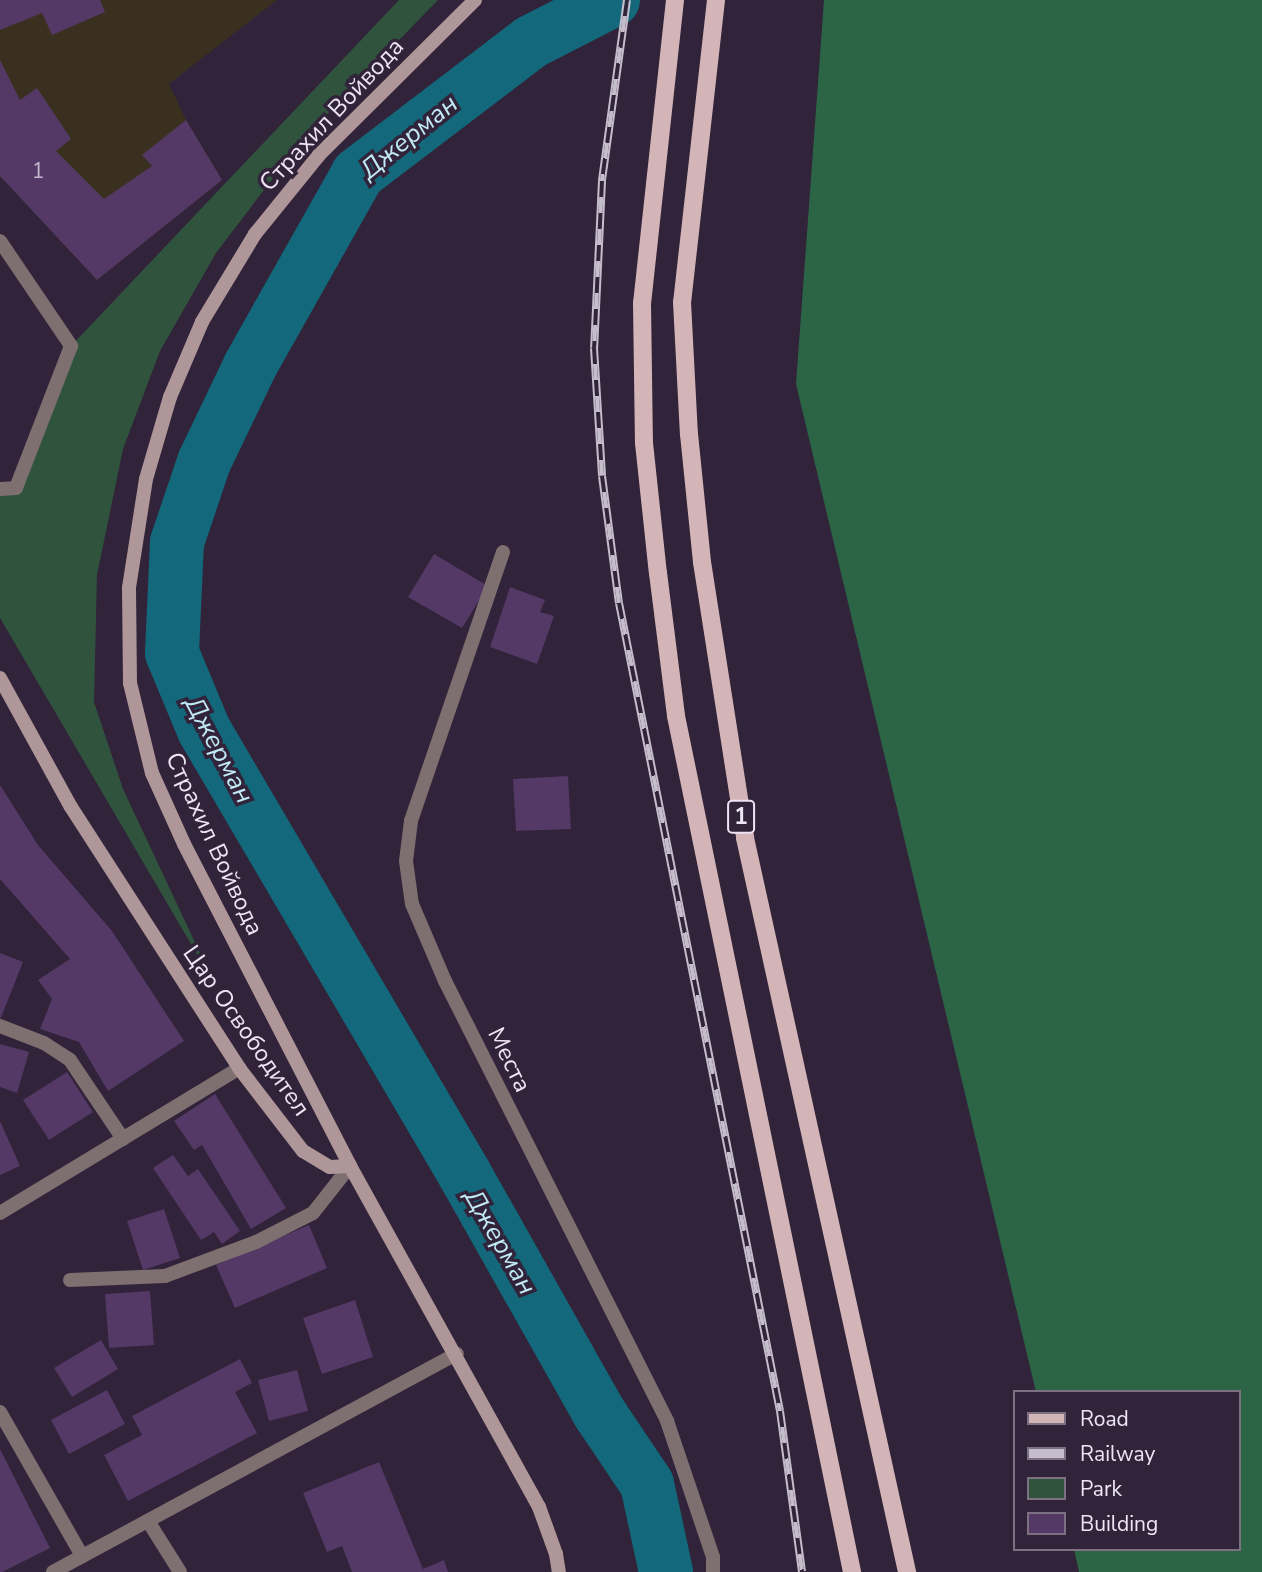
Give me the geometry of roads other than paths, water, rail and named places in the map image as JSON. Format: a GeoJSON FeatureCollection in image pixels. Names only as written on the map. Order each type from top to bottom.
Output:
{"type":"FeatureCollection","features":[{"type":"Feature","properties":{"kind":"main road","name":"1"},"geometry":{"type":"LineString","coordinates":[[675,0],[642,303],[644,443],[659,586],[678,730],[852,1572]]}},
{"type":"Feature","properties":{"kind":"main road","name":"1"},"geometry":{"type":"LineString","coordinates":[[716,0],[708,49],[682,302],[689,434],[702,562],[745,838],[907,1572]]}},
{"type":"Feature","properties":{"kind":"street","name":"Страхил Войвода"},"geometry":{"type":"LineString","coordinates":[[350,1166],[184,844],[152,773],[130,684],[129,588],[146,479],[163,420],[170,397],[209,311],[255,234],[319,155],[475,0]]}},
{"type":"Feature","properties":{"kind":"street"},"geometry":{"type":"LineString","coordinates":[[0,241],[71,346],[16,488],[0,489]]}},
{"type":"Feature","properties":{"kind":"street","name":"Места"},"geometry":{"type":"LineString","coordinates":[[503,552],[411,821],[406,861],[412,904],[444,981],[667,1421],[713,1556],[713,1572]]}},
{"type":"Feature","properties":{"kind":"street","name":"Цар Освободител"},"geometry":{"type":"LineString","coordinates":[[0,678],[71,807],[239,1068],[303,1151],[330,1167],[350,1166]]}},
{"type":"Feature","properties":{"kind":"street"},"geometry":{"type":"LineString","coordinates":[[0,1026],[44,1043],[70,1060],[124,1139]]}},
{"type":"Feature","properties":{"kind":"street"},"geometry":{"type":"LineString","coordinates":[[0,1213],[239,1068]]}},
{"type":"Feature","properties":{"kind":"street"},"geometry":{"type":"LineString","coordinates":[[69,1280],[164,1276],[256,1242],[313,1213],[350,1166],[457,1354],[539,1507],[556,1554],[559,1572]]}},
{"type":"Feature","properties":{"kind":"street"},"geometry":{"type":"LineString","coordinates":[[53,1572],[457,1354]]}},
{"type":"Feature","properties":{"kind":"street"},"geometry":{"type":"LineString","coordinates":[[0,1412],[5,1431],[82,1556]]}},
{"type":"Feature","properties":{"kind":"street"},"geometry":{"type":"LineString","coordinates":[[148,1521],[180,1572]]}},
{"type":"Feature","properties":{"kind":"waterway","name":"Джерман"},"geometry":{"type":"LineString","coordinates":[[613,0],[531,42],[358,174],[250,366],[204,462],[177,542],[172,653],[204,730],[464,1173],[600,1414],[647,1484],[666,1572]]}},
{"type":"Feature","properties":{"kind":"railway"},"geometry":{"type":"LineString","coordinates":[[627,0],[602,181],[594,348],[602,476],[619,603],[780,1411],[802,1572]]}}]}
